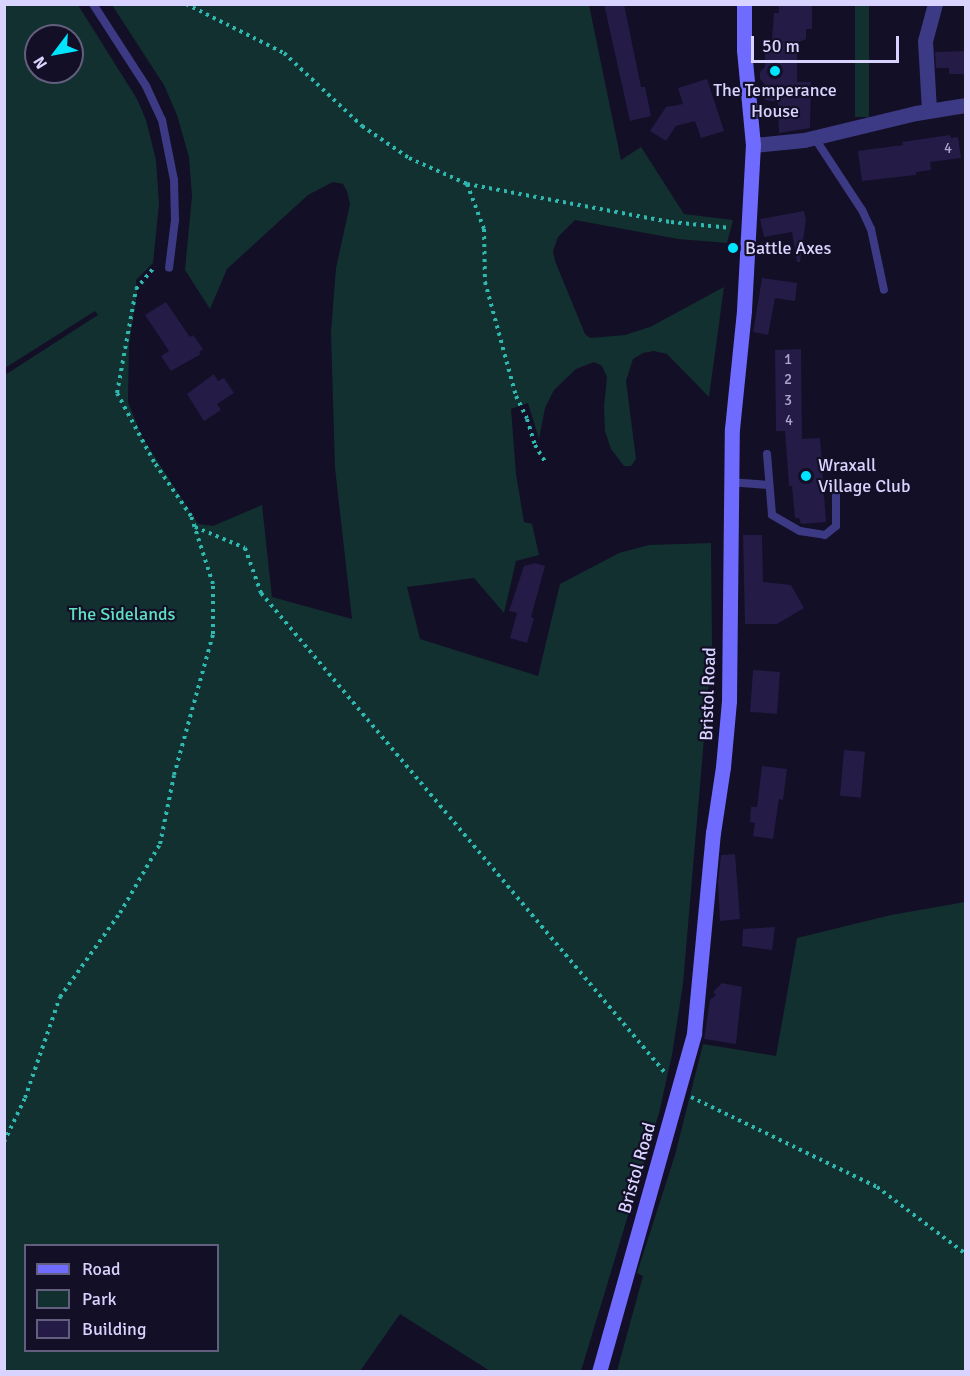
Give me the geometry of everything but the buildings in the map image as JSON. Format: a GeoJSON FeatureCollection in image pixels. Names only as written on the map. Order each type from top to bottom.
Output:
{"type":"FeatureCollection","features":[{"type":"Feature","properties":{"kind":"main road","name":"Bristol Road"},"geometry":{"type":"LineString","coordinates":[[599,1371],[680,1091],[694,1033],[713,833],[723,767],[729,701],[729,482],[734,400],[750,229],[753,145],[744,50],[744,4]]}},
{"type":"Feature","properties":{"kind":"street"},"geometry":{"type":"LineString","coordinates":[[929,110],[925,41],[935,4]]}},
{"type":"Feature","properties":{"kind":"street"},"geometry":{"type":"LineString","coordinates":[[753,145],[814,137],[929,110],[966,105]]}},
{"type":"Feature","properties":{"kind":"lane"},"geometry":{"type":"LineString","coordinates":[[93,4],[146,86],[162,120],[174,180],[175,220],[169,268]]}},
{"type":"Feature","properties":{"kind":"lane"},"geometry":{"type":"LineString","coordinates":[[814,137],[862,210],[871,229],[884,290]]}},
{"type":"Feature","properties":{"kind":"lane"},"geometry":{"type":"LineString","coordinates":[[767,454],[772,515],[800,531],[825,535],[836,526],[836,486]]}},
{"type":"Feature","properties":{"kind":"lane"},"geometry":{"type":"LineString","coordinates":[[729,482],[769,485]]}},
{"type":"Feature","properties":{"kind":"path"},"geometry":{"type":"LineString","coordinates":[[186,4],[284,53],[362,126],[408,158],[466,183],[671,222],[750,229]]}},
{"type":"Feature","properties":{"kind":"path"},"geometry":{"type":"LineString","coordinates":[[466,183],[484,229],[484,282],[516,396],[527,419],[535,445],[546,464]]}},
{"type":"Feature","properties":{"kind":"path"},"geometry":{"type":"LineString","coordinates":[[4,1142],[25,1098],[60,997],[120,913],[160,844],[174,775],[213,634],[213,584],[191,516],[154,462],[117,393],[136,289],[171,246]]}},
{"type":"Feature","properties":{"kind":"path"},"geometry":{"type":"LineString","coordinates":[[195,527],[245,548],[261,593],[680,1091],[877,1187],[966,1254]]}},
{"type":"Feature","properties":{"kind":"green space","name":"The Sidelands"},"geometry":{"type":"Polygon","coordinates":[[[5,4],[78,5],[137,99],[146,120],[156,160],[159,204],[153,263],[136,280],[137,293],[129,344],[128,402],[142,437],[198,524],[213,526],[262,505],[272,597],[352,619],[335,468],[331,332],[336,268],[350,204],[347,191],[343,184],[333,182],[308,195],[227,269],[210,309],[185,270],[192,196],[189,157],[177,115],[164,85],[112,5],[589,5],[621,160],[641,147],[684,214],[733,220],[727,243],[678,239],[575,220],[558,237],[553,251],[555,261],[585,334],[590,338],[625,335],[650,327],[724,287],[709,397],[667,354],[654,351],[643,353],[633,359],[626,381],[636,459],[631,466],[624,466],[611,449],[605,431],[604,407],[607,377],[602,366],[594,362],[576,369],[554,390],[545,408],[539,439],[528,403],[511,409],[516,474],[524,522],[532,524],[539,555],[516,561],[504,613],[474,578],[407,587],[420,639],[538,676],[560,584],[619,553],[649,545],[711,543],[712,645],[683,984],[672,1055],[659,1113],[581,1371],[490,1371],[400,1314],[360,1371],[5,1371],[5,375],[98,315],[95,311],[5,368],[5,4]]]}},
{"type":"Feature","properties":{"kind":"green space"},"geometry":{"type":"Polygon","coordinates":[[[855,5],[869,5],[869,117],[855,117],[855,5]]]}},
{"type":"Feature","properties":{"kind":"green space"},"geometry":{"type":"Polygon","coordinates":[[[965,902],[965,1371],[617,1371],[643,1276],[637,1273],[675,1155],[703,1044],[776,1056],[797,938],[891,915],[965,902]]]}},
{"type":"Feature","properties":{"kind":"place","name":"The Temperance House"},"geometry":{"type":"Point","coordinates":[775,71]}},
{"type":"Feature","properties":{"kind":"place","name":"Battle Axes"},"geometry":{"type":"Point","coordinates":[733,248]}},
{"type":"Feature","properties":{"kind":"place","name":"Wraxall Village Club"},"geometry":{"type":"Point","coordinates":[806,476]}}]}
